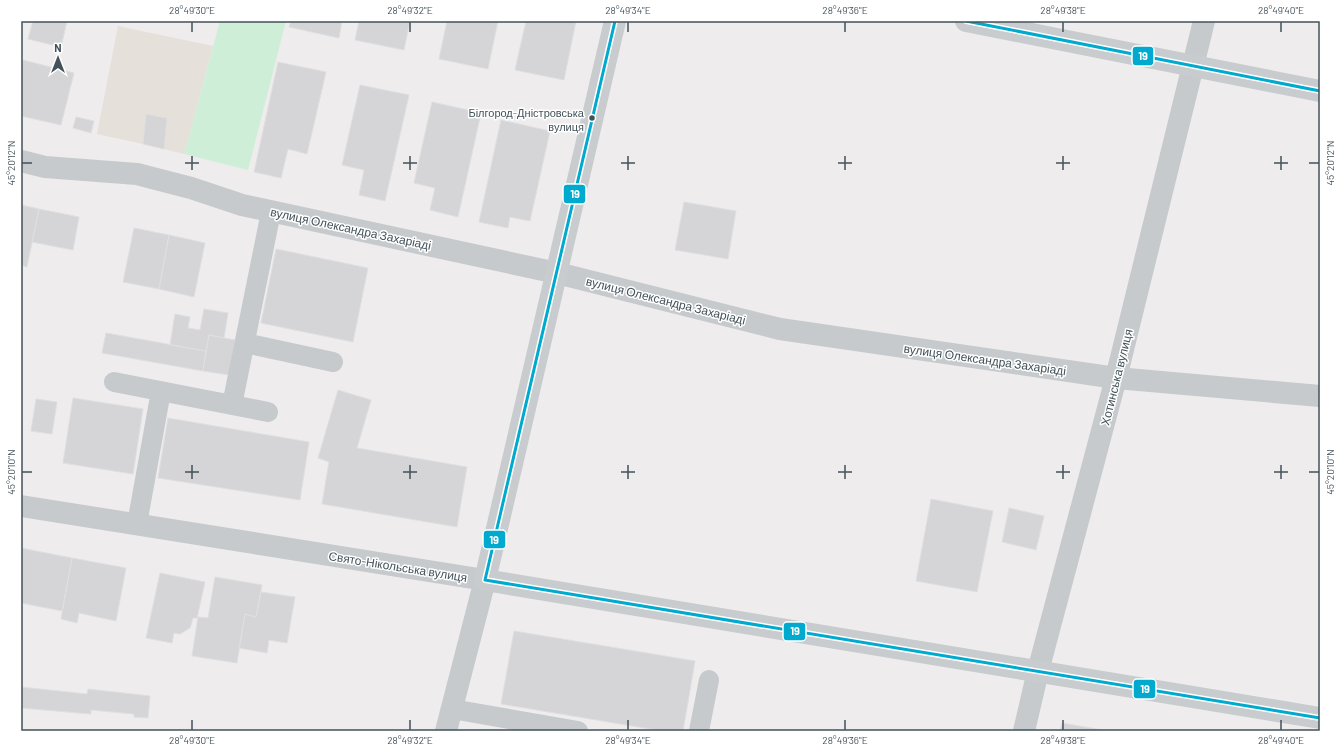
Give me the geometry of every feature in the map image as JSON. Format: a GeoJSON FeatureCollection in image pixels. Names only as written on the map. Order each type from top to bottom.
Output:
{"type":"FeatureCollection","features":[{"type":"Feature","properties":{"kind":"main road"},"geometry":{"type":"LineString","coordinates":[[485,580],[615,21]]}},
{"type":"Feature","properties":{"kind":"main road"},"geometry":{"type":"LineString","coordinates":[[966,21],[1320,91]]}},
{"type":"Feature","properties":{"kind":"main road","name":"Свято-Нікольська вулиця"},"geometry":{"type":"LineString","coordinates":[[485,580],[1320,718]]}},
{"type":"Feature","properties":{"kind":"street","name":"Хотинська вулиця"},"geometry":{"type":"LineString","coordinates":[[1024,731],[1038,671],[1116,378],[1204,21]]}},
{"type":"Feature","properties":{"kind":"street","name":"вулиця Олександра Захаріаді"},"geometry":{"type":"LineString","coordinates":[[21,161],[45,167],[137,174],[191,188],[242,205],[271,212],[557,273],[780,329],[1116,378],[1320,396]]}},
{"type":"Feature","properties":{"kind":"street","name":"Свято-Нікольська вулиця"},"geometry":{"type":"LineString","coordinates":[[21,506],[485,580]]}},
{"type":"Feature","properties":{"kind":"street"},"geometry":{"type":"LineString","coordinates":[[446,731],[485,580]]}},
{"type":"Feature","properties":{"kind":"lane"},"geometry":{"type":"LineString","coordinates":[[232,406],[271,212]]}},
{"type":"Feature","properties":{"kind":"lane"},"geometry":{"type":"LineString","coordinates":[[245,343],[333,362]]}},
{"type":"Feature","properties":{"kind":"lane"},"geometry":{"type":"LineString","coordinates":[[114,382],[268,412]]}},
{"type":"Feature","properties":{"kind":"lane"},"geometry":{"type":"LineString","coordinates":[[137,524],[161,391]]}},
{"type":"Feature","properties":{"kind":"lane"},"geometry":{"type":"LineString","coordinates":[[699,731],[709,680]]}},
{"type":"Feature","properties":{"kind":"lane"},"geometry":{"type":"LineString","coordinates":[[452,709],[578,731]]}},
{"type":"Feature","properties":{"kind":"green space"},"geometry":{"type":"Polygon","coordinates":[[[220,21],[286,21],[248,170],[184,154],[220,21]]]}},
{"type":"Feature","properties":{"kind":"sand"},"geometry":{"type":"Polygon","coordinates":[[[118,26],[213,46],[184,154],[164,149],[167,118],[146,114],[143,144],[97,134],[118,26]]]}},
{"type":"Feature","properties":{"kind":"building"},"geometry":{"type":"Polygon","coordinates":[[[33,21],[67,21],[61,47],[28,39],[33,21]]]}},
{"type":"Feature","properties":{"kind":"building"},"geometry":{"type":"Polygon","coordinates":[[[291,21],[342,21],[339,38],[289,27],[291,21]]]}},
{"type":"Feature","properties":{"kind":"building"},"geometry":{"type":"Polygon","coordinates":[[[359,21],[410,21],[404,50],[355,40],[359,21]]]}},
{"type":"Feature","properties":{"kind":"building"},"geometry":{"type":"Polygon","coordinates":[[[447,21],[498,21],[488,69],[439,59],[447,21]]]}},
{"type":"Feature","properties":{"kind":"building"},"geometry":{"type":"Polygon","coordinates":[[[526,21],[576,21],[564,80],[515,70],[526,21]]]}},
{"type":"Feature","properties":{"kind":"building"},"geometry":{"type":"Polygon","coordinates":[[[23,60],[74,73],[61,125],[21,116],[21,70],[23,60]]]}},
{"type":"Feature","properties":{"kind":"building"},"geometry":{"type":"Polygon","coordinates":[[[278,62],[326,72],[307,154],[288,149],[281,178],[254,172],[278,62]]]}},
{"type":"Feature","properties":{"kind":"building"},"geometry":{"type":"Polygon","coordinates":[[[360,85],[409,95],[385,201],[359,195],[364,170],[342,165],[360,85]]]}},
{"type":"Feature","properties":{"kind":"building"},"geometry":{"type":"Polygon","coordinates":[[[432,102],[481,113],[458,217],[430,210],[435,188],[414,183],[432,102]]]}},
{"type":"Feature","properties":{"kind":"building"},"geometry":{"type":"Polygon","coordinates":[[[146,114],[167,118],[164,149],[143,144],[146,114]]]}},
{"type":"Feature","properties":{"kind":"building"},"geometry":{"type":"Polygon","coordinates":[[[76,117],[94,121],[91,133],[73,128],[76,117]]]}},
{"type":"Feature","properties":{"kind":"building"},"geometry":{"type":"Polygon","coordinates":[[[501,120],[550,131],[530,221],[510,217],[508,228],[479,222],[501,120]]]}},
{"type":"Feature","properties":{"kind":"building"},"geometry":{"type":"Polygon","coordinates":[[[684,202],[736,211],[728,259],[675,250],[684,202]]]}},
{"type":"Feature","properties":{"kind":"building"},"geometry":{"type":"Polygon","coordinates":[[[21,205],[39,209],[27,267],[21,265],[21,205]]]}},
{"type":"Feature","properties":{"kind":"building"},"geometry":{"type":"Polygon","coordinates":[[[39,209],[79,217],[73,250],[32,242],[39,209]]]}},
{"type":"Feature","properties":{"kind":"building"},"geometry":{"type":"Polygon","coordinates":[[[134,228],[169,235],[159,289],[123,282],[134,228]]]}},
{"type":"Feature","properties":{"kind":"building"},"geometry":{"type":"Polygon","coordinates":[[[169,235],[205,243],[194,297],[159,289],[169,235]]]}},
{"type":"Feature","properties":{"kind":"building"},"geometry":{"type":"Polygon","coordinates":[[[276,249],[368,268],[353,342],[261,323],[276,249]]]}},
{"type":"Feature","properties":{"kind":"building"},"geometry":{"type":"Polygon","coordinates":[[[204,309],[228,313],[224,338],[209,335],[206,351],[170,345],[175,314],[190,317],[188,328],[200,330],[204,309]]]}},
{"type":"Feature","properties":{"kind":"building"},"geometry":{"type":"Polygon","coordinates":[[[106,333],[206,351],[203,371],[102,353],[106,333]]]}},
{"type":"Feature","properties":{"kind":"building"},"geometry":{"type":"Polygon","coordinates":[[[209,335],[235,340],[229,375],[203,371],[209,335]]]}},
{"type":"Feature","properties":{"kind":"building"},"geometry":{"type":"Polygon","coordinates":[[[338,390],[371,400],[357,448],[467,467],[457,527],[322,504],[329,462],[318,458],[338,390]]]}},
{"type":"Feature","properties":{"kind":"building"},"geometry":{"type":"Polygon","coordinates":[[[73,398],[143,409],[133,474],[63,463],[73,398]]]}},
{"type":"Feature","properties":{"kind":"building"},"geometry":{"type":"Polygon","coordinates":[[[36,399],[57,402],[52,434],[31,431],[36,399]]]}},
{"type":"Feature","properties":{"kind":"building"},"geometry":{"type":"Polygon","coordinates":[[[168,418],[309,442],[300,500],[158,478],[168,418]]]}},
{"type":"Feature","properties":{"kind":"building"},"geometry":{"type":"Polygon","coordinates":[[[931,499],[993,511],[977,592],[916,581],[931,499]]]}},
{"type":"Feature","properties":{"kind":"building"},"geometry":{"type":"Polygon","coordinates":[[[1009,508],[1044,516],[1036,550],[1002,542],[1009,508]]]}},
{"type":"Feature","properties":{"kind":"building"},"geometry":{"type":"Polygon","coordinates":[[[21,548],[72,558],[62,611],[21,603],[21,548]]]}},
{"type":"Feature","properties":{"kind":"building"},"geometry":{"type":"Polygon","coordinates":[[[72,558],[126,568],[116,621],[79,613],[77,623],[61,619],[72,558]]]}},
{"type":"Feature","properties":{"kind":"building"},"geometry":{"type":"Polygon","coordinates":[[[160,573],[205,582],[197,618],[193,618],[190,628],[180,634],[174,633],[172,643],[146,638],[160,573]]]}},
{"type":"Feature","properties":{"kind":"building"},"geometry":{"type":"Polygon","coordinates":[[[215,577],[262,585],[256,617],[245,614],[237,663],[192,656],[198,617],[208,618],[215,577]]]}},
{"type":"Feature","properties":{"kind":"building"},"geometry":{"type":"Polygon","coordinates":[[[261,592],[295,597],[287,643],[269,640],[267,653],[239,648],[245,614],[256,617],[261,592]]]}},
{"type":"Feature","properties":{"kind":"building"},"geometry":{"type":"Polygon","coordinates":[[[514,631],[695,661],[683,731],[662,731],[501,704],[514,631]]]}},
{"type":"Feature","properties":{"kind":"building"},"geometry":{"type":"Polygon","coordinates":[[[21,687],[87,694],[88,689],[150,696],[148,718],[134,717],[134,714],[91,710],[91,714],[21,708],[21,687]]]}},
{"type":"Feature","properties":{"kind":"building"},"geometry":{"type":"Polygon","coordinates":[[[1062,723],[1108,731],[1060,731],[1062,723]]]}},
{"type":"Feature","properties":{"kind":"transit line","name":"19"},"geometry":{"type":"LineString","coordinates":[[615,21],[485,580],[1320,718]]}},
{"type":"Feature","properties":{"kind":"transit line","name":"19"},"geometry":{"type":"LineString","coordinates":[[966,21],[1320,91]]}},
{"type":"Feature","properties":{"kind":"place","name":"Білгород-Дністровська вулиця"},"geometry":{"type":"Point","coordinates":[592,118]}}]}
